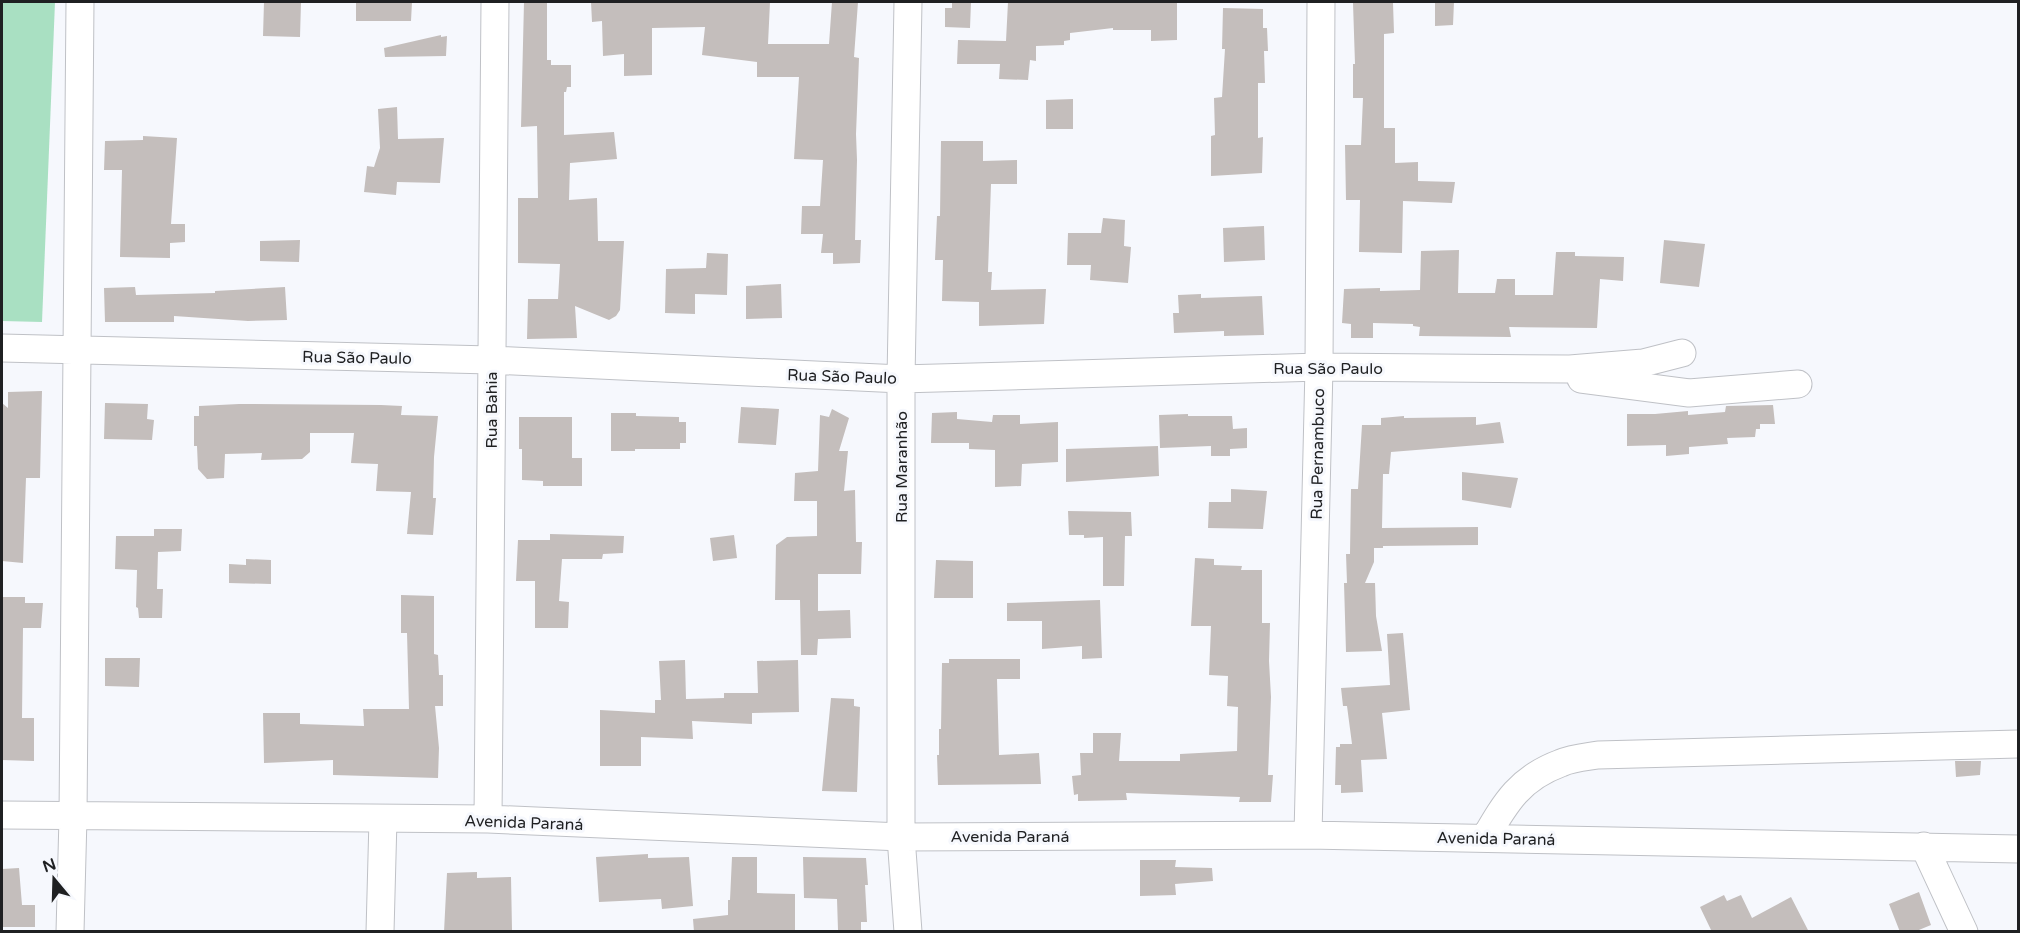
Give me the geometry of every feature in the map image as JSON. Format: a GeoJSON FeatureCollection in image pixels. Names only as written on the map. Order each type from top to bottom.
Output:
{"type":"FeatureCollection","features":[{"type":"Feature","properties":{"kind":"street"},"geometry":{"type":"LineString","coordinates":[[70,932],[80,2]]}},
{"type":"Feature","properties":{"kind":"street","name":"Rua Bahia"},"geometry":{"type":"LineString","coordinates":[[488,819],[495,2]]}},
{"type":"Feature","properties":{"kind":"street","name":"Rua Maranhão"},"geometry":{"type":"LineString","coordinates":[[908,2],[901,379],[901,837],[908,932]]}},
{"type":"Feature","properties":{"kind":"street","name":"Rua Pernambuco"},"geometry":{"type":"LineString","coordinates":[[1308,835],[1318,367],[1321,2]]}},
{"type":"Feature","properties":{"kind":"street","name":"Rua São Paulo"},"geometry":{"type":"LineString","coordinates":[[2,348],[491,360],[901,379],[1318,367],[1570,369],[1643,363],[1682,353]]}},
{"type":"Feature","properties":{"kind":"street"},"geometry":{"type":"LineString","coordinates":[[1500,368],[1689,393],[1798,384]]}},
{"type":"Feature","properties":{"kind":"street"},"geometry":{"type":"LineString","coordinates":[[1485,838],[1504,806],[1529,778],[1562,762],[1598,755],[2019,744]]}},
{"type":"Feature","properties":{"kind":"street","name":"Avenida Paraná"},"geometry":{"type":"LineString","coordinates":[[2,815],[488,819],[901,837],[1308,835],[2019,849]]}},
{"type":"Feature","properties":{"kind":"street"},"geometry":{"type":"LineString","coordinates":[[380,932],[383,819]]}},
{"type":"Feature","properties":{"kind":"street"},"geometry":{"type":"LineString","coordinates":[[1924,846],[1964,932]]}},
{"type":"Feature","properties":{"kind":"green space"},"geometry":{"type":"Polygon","coordinates":[[[2,2],[55,2],[42,322],[2,321],[2,2]]]}},
{"type":"Feature","properties":{"kind":"building"},"geometry":{"type":"Polygon","coordinates":[[[264,2],[301,2],[300,37],[263,36],[264,2]]]}},
{"type":"Feature","properties":{"kind":"building"},"geometry":{"type":"Polygon","coordinates":[[[356,2],[412,2],[411,21],[356,21],[356,2]]]}},
{"type":"Feature","properties":{"kind":"building"},"geometry":{"type":"Polygon","coordinates":[[[524,2],[547,2],[547,60],[551,60],[551,65],[571,65],[571,87],[567,87],[564,92],[564,135],[614,132],[617,159],[570,163],[569,200],[597,198],[598,241],[624,241],[620,310],[609,320],[575,306],[577,338],[527,339],[528,299],[558,299],[560,264],[518,263],[518,198],[538,198],[537,126],[521,127],[524,2]]]}},
{"type":"Feature","properties":{"kind":"building"},"geometry":{"type":"Polygon","coordinates":[[[591,2],[770,2],[768,44],[829,44],[832,2],[858,2],[854,57],[859,58],[855,240],[861,240],[860,263],[833,264],[833,253],[821,253],[823,234],[801,234],[802,206],[820,206],[823,160],[794,159],[799,77],[757,77],[757,62],[702,55],[705,27],[652,28],[652,75],[624,76],[624,54],[603,56],[602,21],[592,22],[591,2]]]}},
{"type":"Feature","properties":{"kind":"building"},"geometry":{"type":"Polygon","coordinates":[[[952,2],[971,2],[970,28],[945,27],[945,8],[952,8],[952,2]]]}},
{"type":"Feature","properties":{"kind":"building"},"geometry":{"type":"Polygon","coordinates":[[[1008,2],[1177,2],[1177,40],[1151,41],[1151,30],[1113,30],[1113,28],[1070,33],[1070,40],[1064,41],[1064,45],[1036,46],[1036,61],[1030,60],[1028,80],[999,79],[1000,64],[957,64],[958,40],[1006,41],[1008,2]]]}},
{"type":"Feature","properties":{"kind":"building"},"geometry":{"type":"Polygon","coordinates":[[[1435,2],[1454,2],[1453,25],[1435,26],[1435,2]]]}},
{"type":"Feature","properties":{"kind":"building"},"geometry":{"type":"Polygon","coordinates":[[[1353,3],[1393,3],[1394,33],[1384,34],[1384,128],[1395,128],[1395,163],[1418,162],[1418,181],[1455,182],[1452,203],[1403,201],[1402,253],[1359,252],[1360,200],[1346,200],[1345,145],[1361,145],[1363,98],[1353,98],[1353,64],[1355,64],[1353,3]]]}},
{"type":"Feature","properties":{"kind":"building"},"geometry":{"type":"Polygon","coordinates":[[[1223,8],[1263,9],[1263,28],[1267,28],[1268,51],[1264,51],[1265,83],[1258,83],[1258,138],[1263,137],[1262,173],[1211,176],[1211,136],[1215,135],[1214,98],[1222,97],[1225,49],[1222,49],[1223,8]]]}},
{"type":"Feature","properties":{"kind":"building"},"geometry":{"type":"Polygon","coordinates":[[[441,35],[441,37],[447,36],[446,56],[385,57],[384,48],[441,35]]]}},
{"type":"Feature","properties":{"kind":"building"},"geometry":{"type":"Polygon","coordinates":[[[1073,99],[1073,129],[1046,129],[1046,100],[1073,99]]]}},
{"type":"Feature","properties":{"kind":"building"},"geometry":{"type":"Polygon","coordinates":[[[397,107],[398,139],[444,138],[440,183],[397,182],[396,195],[364,192],[367,166],[374,167],[380,148],[378,109],[397,107]]]}},
{"type":"Feature","properties":{"kind":"building"},"geometry":{"type":"Polygon","coordinates":[[[143,136],[177,138],[171,224],[185,224],[185,242],[170,243],[170,258],[120,257],[122,170],[104,170],[105,141],[143,140],[143,136]]]}},
{"type":"Feature","properties":{"kind":"building"},"geometry":{"type":"Polygon","coordinates":[[[941,141],[983,141],[983,161],[1017,160],[1017,184],[991,184],[988,272],[992,272],[991,290],[1046,289],[1044,324],[979,326],[979,302],[942,301],[943,260],[935,260],[937,216],[940,216],[941,141]]]}},
{"type":"Feature","properties":{"kind":"building"},"geometry":{"type":"Polygon","coordinates":[[[1103,218],[1125,220],[1124,246],[1131,247],[1128,283],[1090,280],[1091,265],[1067,265],[1068,233],[1101,233],[1103,218]]]}},
{"type":"Feature","properties":{"kind":"building"},"geometry":{"type":"Polygon","coordinates":[[[1264,226],[1265,260],[1224,262],[1223,228],[1264,226]]]}},
{"type":"Feature","properties":{"kind":"building"},"geometry":{"type":"Polygon","coordinates":[[[300,240],[299,262],[260,261],[260,241],[300,240]]]}},
{"type":"Feature","properties":{"kind":"building"},"geometry":{"type":"Polygon","coordinates":[[[1664,240],[1705,244],[1699,287],[1660,283],[1664,240]]]}},
{"type":"Feature","properties":{"kind":"building"},"geometry":{"type":"Polygon","coordinates":[[[1459,250],[1458,293],[1495,293],[1497,279],[1515,279],[1515,295],[1553,295],[1556,252],[1575,252],[1575,256],[1624,257],[1623,281],[1600,279],[1597,328],[1509,327],[1511,337],[1419,336],[1420,327],[1413,326],[1413,324],[1373,323],[1373,338],[1351,338],[1351,324],[1342,323],[1344,289],[1420,290],[1421,251],[1459,250]]]}},
{"type":"Feature","properties":{"kind":"building"},"geometry":{"type":"Polygon","coordinates":[[[707,253],[728,254],[727,295],[695,294],[695,314],[665,313],[666,269],[706,268],[707,253]]]}},
{"type":"Feature","properties":{"kind":"building"},"geometry":{"type":"Polygon","coordinates":[[[781,284],[782,318],[746,319],[746,286],[781,284]]]}},
{"type":"Feature","properties":{"kind":"building"},"geometry":{"type":"Polygon","coordinates":[[[135,287],[136,295],[215,293],[215,291],[285,287],[287,320],[248,321],[174,316],[174,322],[105,322],[104,288],[135,287]]]}},
{"type":"Feature","properties":{"kind":"building"},"geometry":{"type":"Polygon","coordinates":[[[1201,294],[1201,298],[1262,296],[1264,335],[1224,336],[1224,331],[1174,333],[1173,313],[1179,313],[1178,295],[1201,294]]]}},
{"type":"Feature","properties":{"kind":"building"},"geometry":{"type":"Polygon","coordinates":[[[42,391],[40,478],[26,478],[23,563],[2,561],[2,403],[8,408],[8,392],[42,391]]]}},
{"type":"Feature","properties":{"kind":"building"},"geometry":{"type":"Polygon","coordinates":[[[105,403],[148,404],[147,419],[154,420],[152,440],[104,439],[105,403]]]}},
{"type":"Feature","properties":{"kind":"building"},"geometry":{"type":"Polygon","coordinates":[[[239,404],[402,406],[401,415],[438,416],[434,457],[433,498],[436,498],[433,535],[407,534],[411,492],[376,491],[378,464],[351,463],[354,433],[310,433],[310,452],[302,459],[261,460],[262,453],[225,454],[224,478],[207,479],[198,469],[197,446],[194,446],[194,416],[199,416],[199,406],[239,404]]]}},
{"type":"Feature","properties":{"kind":"building"},"geometry":{"type":"Polygon","coordinates":[[[1773,405],[1775,424],[1760,424],[1760,429],[1756,429],[1755,437],[1727,438],[1728,444],[1689,447],[1689,454],[1666,456],[1666,445],[1627,446],[1627,414],[1688,411],[1688,415],[1725,412],[1726,406],[1773,405]]]}},
{"type":"Feature","properties":{"kind":"building"},"geometry":{"type":"Polygon","coordinates":[[[741,407],[779,409],[776,445],[738,443],[741,407]]]}},
{"type":"Feature","properties":{"kind":"building"},"geometry":{"type":"Polygon","coordinates":[[[832,409],[849,418],[839,451],[848,451],[844,491],[855,490],[856,542],[862,542],[861,574],[818,574],[818,611],[850,610],[851,638],[818,639],[817,655],[801,655],[800,600],[775,600],[776,545],[787,537],[817,536],[817,501],[794,501],[795,473],[818,471],[820,415],[829,417],[832,409]]]}},
{"type":"Feature","properties":{"kind":"building"},"geometry":{"type":"Polygon","coordinates":[[[957,412],[957,419],[992,422],[993,415],[1020,415],[1020,424],[1058,422],[1058,462],[1022,464],[1021,486],[995,487],[995,450],[969,449],[969,443],[931,443],[932,413],[957,412]]]}},
{"type":"Feature","properties":{"kind":"building"},"geometry":{"type":"Polygon","coordinates":[[[611,413],[679,417],[679,422],[686,422],[686,443],[680,443],[680,449],[611,451],[611,413]]]}},
{"type":"Feature","properties":{"kind":"building"},"geometry":{"type":"Polygon","coordinates":[[[1188,414],[1188,416],[1232,416],[1233,429],[1247,428],[1247,448],[1230,449],[1230,456],[1211,456],[1211,446],[1160,448],[1159,415],[1188,414]]]}},
{"type":"Feature","properties":{"kind":"building"},"geometry":{"type":"Polygon","coordinates":[[[1404,416],[1404,418],[1476,417],[1476,425],[1500,422],[1504,443],[1391,452],[1389,474],[1383,474],[1382,528],[1478,527],[1478,545],[1374,548],[1374,562],[1365,583],[1375,583],[1376,616],[1382,651],[1346,652],[1344,583],[1347,583],[1346,554],[1350,554],[1351,489],[1358,489],[1362,425],[1381,425],[1381,418],[1404,416]]]}},
{"type":"Feature","properties":{"kind":"building"},"geometry":{"type":"Polygon","coordinates":[[[519,417],[572,417],[572,458],[582,458],[582,486],[543,486],[543,481],[522,480],[519,417]]]}},
{"type":"Feature","properties":{"kind":"building"},"geometry":{"type":"Polygon","coordinates":[[[1158,446],[1159,476],[1066,482],[1066,449],[1158,446]]]}},
{"type":"Feature","properties":{"kind":"building"},"geometry":{"type":"Polygon","coordinates":[[[1462,472],[1518,478],[1511,508],[1462,500],[1462,472]]]}},
{"type":"Feature","properties":{"kind":"building"},"geometry":{"type":"Polygon","coordinates":[[[1231,489],[1267,491],[1263,529],[1208,528],[1209,502],[1231,502],[1231,489]]]}},
{"type":"Feature","properties":{"kind":"building"},"geometry":{"type":"Polygon","coordinates":[[[1068,511],[1131,512],[1132,536],[1125,536],[1124,586],[1103,586],[1103,537],[1084,538],[1084,535],[1069,535],[1068,511]]]}},
{"type":"Feature","properties":{"kind":"building"},"geometry":{"type":"Polygon","coordinates":[[[154,529],[182,529],[181,551],[158,552],[157,589],[163,589],[162,618],[139,618],[136,607],[137,570],[115,569],[116,536],[154,536],[154,529]]]}},
{"type":"Feature","properties":{"kind":"building"},"geometry":{"type":"Polygon","coordinates":[[[550,534],[624,536],[623,553],[603,554],[602,559],[562,559],[559,601],[569,602],[568,628],[535,628],[535,581],[516,581],[518,540],[550,540],[550,534]]]}},
{"type":"Feature","properties":{"kind":"building"},"geometry":{"type":"Polygon","coordinates":[[[734,535],[737,558],[713,561],[710,538],[734,535]]]}},
{"type":"Feature","properties":{"kind":"building"},"geometry":{"type":"Polygon","coordinates":[[[1195,558],[1214,559],[1214,565],[1242,566],[1241,570],[1262,570],[1262,623],[1270,623],[1271,697],[1268,775],[1273,775],[1271,802],[1239,802],[1240,797],[1126,793],[1127,800],[1078,801],[1078,794],[1074,795],[1072,776],[1081,775],[1080,753],[1093,753],[1093,733],[1121,733],[1119,761],[1180,761],[1180,754],[1237,751],[1238,707],[1227,706],[1228,676],[1209,675],[1211,626],[1191,626],[1195,558]]]}},
{"type":"Feature","properties":{"kind":"building"},"geometry":{"type":"Polygon","coordinates":[[[246,559],[271,560],[271,584],[229,583],[229,564],[246,565],[246,559]]]}},
{"type":"Feature","properties":{"kind":"building"},"geometry":{"type":"Polygon","coordinates":[[[936,560],[973,561],[973,598],[934,598],[936,560]]]}},
{"type":"Feature","properties":{"kind":"building"},"geometry":{"type":"Polygon","coordinates":[[[401,595],[434,596],[434,654],[438,655],[439,675],[443,675],[443,706],[435,706],[439,748],[438,778],[333,775],[333,760],[264,763],[263,713],[300,713],[300,724],[364,726],[363,709],[409,709],[407,633],[401,633],[401,595]]]}},
{"type":"Feature","properties":{"kind":"building"},"geometry":{"type":"Polygon","coordinates":[[[2,597],[25,597],[25,603],[43,603],[41,628],[23,628],[22,718],[34,718],[34,761],[2,760],[2,597]]]}},
{"type":"Feature","properties":{"kind":"building"},"geometry":{"type":"Polygon","coordinates":[[[1100,600],[1102,658],[1082,659],[1082,646],[1042,649],[1042,621],[1007,621],[1007,603],[1100,600]]]}},
{"type":"Feature","properties":{"kind":"building"},"geometry":{"type":"Polygon","coordinates":[[[1403,633],[1410,710],[1382,713],[1387,759],[1361,760],[1363,792],[1341,793],[1341,785],[1335,785],[1336,747],[1340,747],[1340,744],[1352,744],[1347,706],[1343,706],[1341,688],[1390,685],[1387,634],[1403,633]]]}},
{"type":"Feature","properties":{"kind":"building"},"geometry":{"type":"Polygon","coordinates":[[[105,658],[140,658],[139,687],[105,686],[105,658]]]}},
{"type":"Feature","properties":{"kind":"building"},"geometry":{"type":"Polygon","coordinates":[[[949,659],[1020,659],[1020,679],[997,679],[999,755],[1039,753],[1041,784],[938,785],[937,755],[939,755],[939,729],[941,729],[942,663],[949,663],[949,659]]]}},
{"type":"Feature","properties":{"kind":"building"},"geometry":{"type":"Polygon","coordinates":[[[685,660],[686,699],[724,698],[724,693],[758,693],[757,661],[798,660],[799,712],[752,713],[752,724],[692,721],[693,739],[641,737],[641,766],[600,766],[600,710],[655,713],[655,700],[661,700],[659,661],[685,660]]]}},
{"type":"Feature","properties":{"kind":"building"},"geometry":{"type":"Polygon","coordinates":[[[831,698],[854,699],[854,706],[860,707],[857,792],[822,791],[831,698]]]}},
{"type":"Feature","properties":{"kind":"building"},"geometry":{"type":"Polygon","coordinates":[[[1955,761],[1981,761],[1980,775],[1956,777],[1955,761]]]}},
{"type":"Feature","properties":{"kind":"building"},"geometry":{"type":"Polygon","coordinates":[[[648,854],[648,858],[689,857],[693,906],[662,909],[661,899],[599,902],[596,857],[648,854]]]}},
{"type":"Feature","properties":{"kind":"building"},"geometry":{"type":"Polygon","coordinates":[[[732,857],[757,857],[757,893],[795,894],[795,931],[694,932],[693,919],[728,915],[732,857]]]}},
{"type":"Feature","properties":{"kind":"building"},"geometry":{"type":"Polygon","coordinates":[[[803,857],[866,858],[867,922],[861,922],[861,930],[838,930],[837,899],[804,898],[803,857]]]}},
{"type":"Feature","properties":{"kind":"building"},"geometry":{"type":"Polygon","coordinates":[[[1140,860],[1176,860],[1175,867],[1212,868],[1213,881],[1175,884],[1176,895],[1140,896],[1140,860]]]}},
{"type":"Feature","properties":{"kind":"building"},"geometry":{"type":"Polygon","coordinates":[[[19,868],[22,905],[35,905],[35,927],[2,927],[2,869],[19,868]]]}},
{"type":"Feature","properties":{"kind":"building"},"geometry":{"type":"Polygon","coordinates":[[[477,872],[477,878],[511,877],[512,930],[444,932],[447,873],[477,872]]]}},
{"type":"Feature","properties":{"kind":"building"},"geometry":{"type":"Polygon","coordinates":[[[1919,892],[1931,925],[1914,932],[1900,932],[1889,904],[1919,892]]]}},
{"type":"Feature","properties":{"kind":"building"},"geometry":{"type":"Polygon","coordinates":[[[1724,895],[1727,901],[1741,895],[1752,918],[1791,897],[1809,932],[1712,932],[1700,907],[1724,895]]]}}]}
